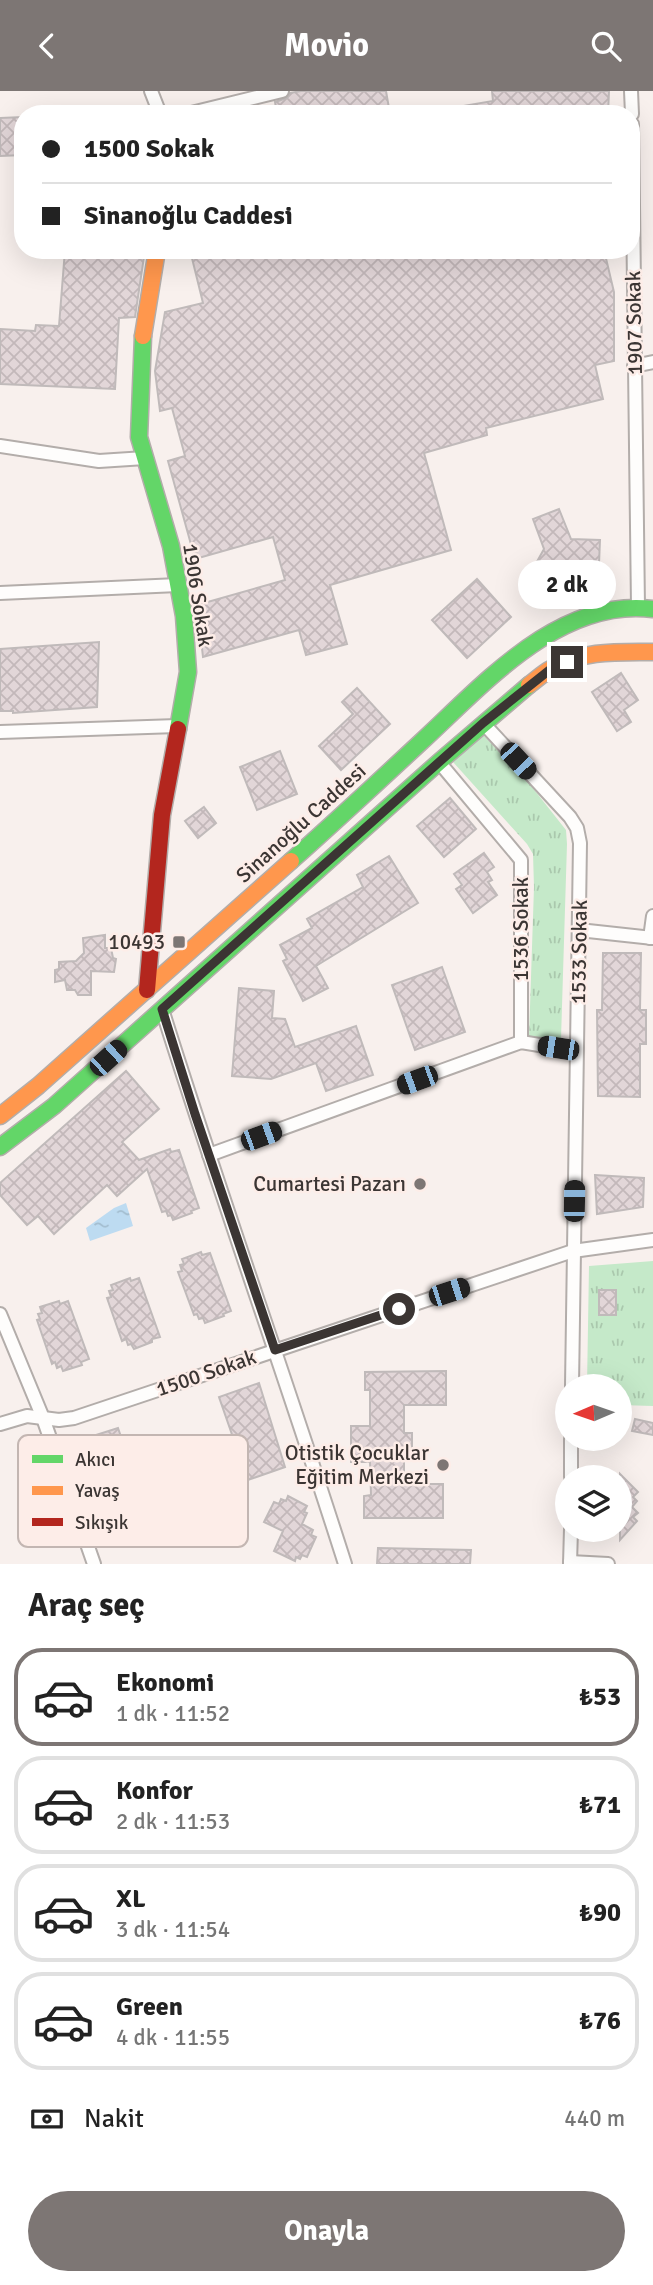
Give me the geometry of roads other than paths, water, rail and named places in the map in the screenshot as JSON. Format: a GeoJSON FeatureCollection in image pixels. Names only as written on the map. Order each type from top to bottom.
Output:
{"type":"FeatureCollection","features":[{"type":"Feature","properties":{"kind":"main road","name":"1906 Sokak"},"geometry":{"type":"LineString","coordinates":[[148,989],[162,814],[188,672],[184,617],[171,547],[139,437],[143,337],[156,259]]}},
{"type":"Feature","properties":{"kind":"main road","name":"Si̇nanoğlu Caddesi"},"geometry":{"type":"LineString","coordinates":[[0,1116],[38,1086],[293,860],[513,657],[559,628],[581,619],[605,611],[645,608]]}},
{"type":"Feature","properties":{"kind":"main road"},"geometry":{"type":"LineString","coordinates":[[0,1147],[54,1106],[483,723],[552,668],[582,656],[613,652],[653,652]]}},
{"type":"Feature","properties":{"kind":"street"},"geometry":{"type":"LineString","coordinates":[[224,105],[282,91]]}},
{"type":"Feature","properties":{"kind":"street","name":"1907 Sokak"},"geometry":{"type":"LineString","coordinates":[[633,259],[634,366],[645,608]]}},
{"type":"Feature","properties":{"kind":"street"},"geometry":{"type":"LineString","coordinates":[[634,366],[653,362]]}},
{"type":"Feature","properties":{"kind":"street"},"geometry":{"type":"LineString","coordinates":[[0,446],[99,461],[145,458]]}},
{"type":"Feature","properties":{"kind":"street"},"geometry":{"type":"LineString","coordinates":[[0,593],[178,585]]}},
{"type":"Feature","properties":{"kind":"street","name":"1533 Sokak"},"geometry":{"type":"LineString","coordinates":[[483,723],[578,828],[580,843],[572,1374]]}},
{"type":"Feature","properties":{"kind":"street"},"geometry":{"type":"LineString","coordinates":[[0,732],[177,726]]}},
{"type":"Feature","properties":{"kind":"street","name":"1536 Sokak"},"geometry":{"type":"LineString","coordinates":[[439,762],[521,860],[521,1042]]}},
{"type":"Feature","properties":{"kind":"street"},"geometry":{"type":"LineString","coordinates":[[579,930],[652,938],[653,916]]}},
{"type":"Feature","properties":{"kind":"street"},"geometry":{"type":"LineString","coordinates":[[162,1009],[345,1564]]}},
{"type":"Feature","properties":{"kind":"street"},"geometry":{"type":"LineString","coordinates":[[209,1155],[521,1042],[576,1051]]}},
{"type":"Feature","properties":{"kind":"street","name":"1500 Sokak"},"geometry":{"type":"LineString","coordinates":[[0,1424],[27,1416],[58,1420],[74,1418],[573,1251],[653,1240]]}},
{"type":"Feature","properties":{"kind":"street"},"geometry":{"type":"LineString","coordinates":[[0,1314],[49,1435]]}},
{"type":"Feature","properties":{"kind":"street"},"geometry":{"type":"LineString","coordinates":[[570,1542],[570,1563],[608,1564]]}},
{"type":"Feature","properties":{"kind":"street"},"geometry":{"type":"LineString","coordinates":[[88,1547],[94,1564]]}},
{"type":"Feature","properties":{"kind":"water"},"geometry":{"type":"Polygon","coordinates":[[[126,1203],[133,1226],[90,1241],[86,1228],[114,1208],[126,1203]]]}},
{"type":"Feature","properties":{"kind":"place","name":"10493"},"geometry":{"type":"Point","coordinates":[179,942]}},
{"type":"Feature","properties":{"kind":"place","name":"Cumartesi Pazarı"},"geometry":{"type":"Point","coordinates":[420,1184]}},
{"type":"Feature","properties":{"kind":"place","name":"Otistik Çocuklar Eğitim Merkezi"},"geometry":{"type":"Point","coordinates":[443,1465]}}]}
